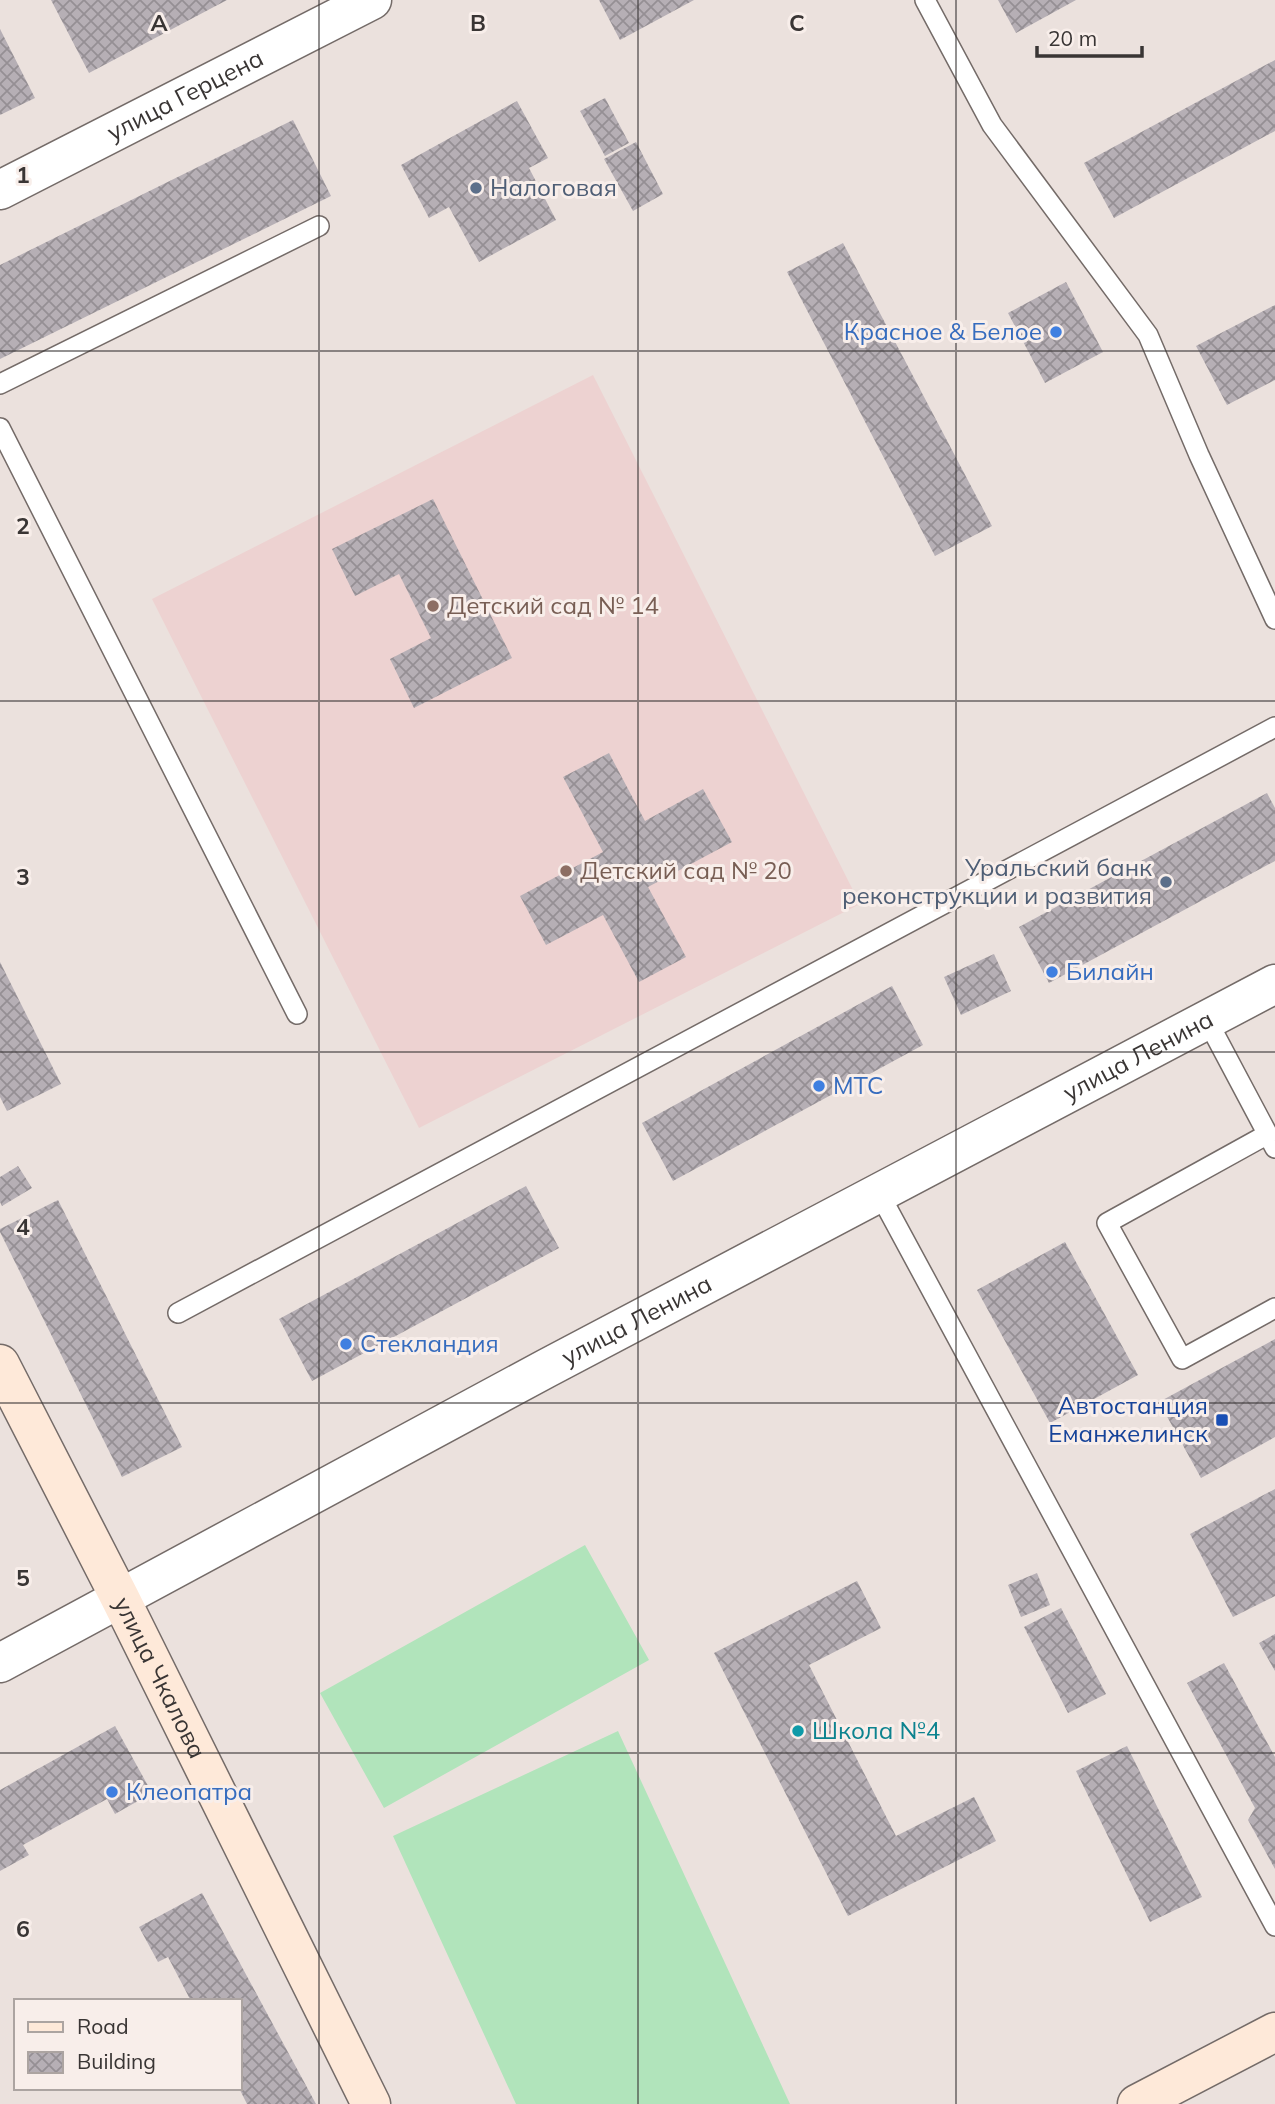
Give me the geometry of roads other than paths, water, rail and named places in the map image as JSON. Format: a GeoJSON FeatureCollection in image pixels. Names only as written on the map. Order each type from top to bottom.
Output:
{"type":"FeatureCollection","features":[{"type":"Feature","properties":{"kind":"main road","name":"улица Чкалова"},"geometry":{"type":"LineString","coordinates":[[0,1364],[120,1598],[371,2104]]}},
{"type":"Feature","properties":{"kind":"main road"},"geometry":{"type":"LineString","coordinates":[[1138,2104],[1275,2032]]}},
{"type":"Feature","properties":{"kind":"street","name":"улица Герцена"},"geometry":{"type":"LineString","coordinates":[[0,190],[372,0]]}},
{"type":"Feature","properties":{"kind":"street","name":"улица Ленина"},"geometry":{"type":"LineString","coordinates":[[0,1663],[547,1368],[1275,985]]}},
{"type":"Feature","properties":{"kind":"lane"},"geometry":{"type":"LineString","coordinates":[[925,0],[992,125],[1148,335],[1199,455],[1275,619]]}},
{"type":"Feature","properties":{"kind":"lane"},"geometry":{"type":"LineString","coordinates":[[0,384],[319,226]]}},
{"type":"Feature","properties":{"kind":"lane"},"geometry":{"type":"LineString","coordinates":[[0,428],[297,1014]]}},
{"type":"Feature","properties":{"kind":"lane"},"geometry":{"type":"LineString","coordinates":[[178,1313],[1275,727]]}},
{"type":"Feature","properties":{"kind":"lane"},"geometry":{"type":"LineString","coordinates":[[1207,1020],[1271,1141],[1107,1223],[1182,1359],[1275,1308]]}},
{"type":"Feature","properties":{"kind":"lane"},"geometry":{"type":"LineString","coordinates":[[879,1193],[1275,1926]]}},
{"type":"Feature","properties":{"kind":"place","name":"Налоговая"},"geometry":{"type":"Point","coordinates":[476,188]}},
{"type":"Feature","properties":{"kind":"place","name":"Красное & Белое"},"geometry":{"type":"Point","coordinates":[1056,332]}},
{"type":"Feature","properties":{"kind":"place","name":"Детский сад № 14"},"geometry":{"type":"Point","coordinates":[433,606]}},
{"type":"Feature","properties":{"kind":"place","name":"Детский сад № 20"},"geometry":{"type":"Point","coordinates":[566,871]}},
{"type":"Feature","properties":{"kind":"place","name":"Уральский банк реконструкции и развития"},"geometry":{"type":"Point","coordinates":[1166,882]}},
{"type":"Feature","properties":{"kind":"place","name":"Билайн"},"geometry":{"type":"Point","coordinates":[1052,972]}},
{"type":"Feature","properties":{"kind":"place","name":"МТС"},"geometry":{"type":"Point","coordinates":[819,1086]}},
{"type":"Feature","properties":{"kind":"place","name":"Стекландия"},"geometry":{"type":"Point","coordinates":[346,1344]}},
{"type":"Feature","properties":{"kind":"place","name":"Автостанция Еманжелинск"},"geometry":{"type":"Point","coordinates":[1222,1420]}},
{"type":"Feature","properties":{"kind":"place","name":"Школа №4"},"geometry":{"type":"Point","coordinates":[798,1731]}},
{"type":"Feature","properties":{"kind":"place","name":"Клеопатра"},"geometry":{"type":"Point","coordinates":[112,1792]}}]}
